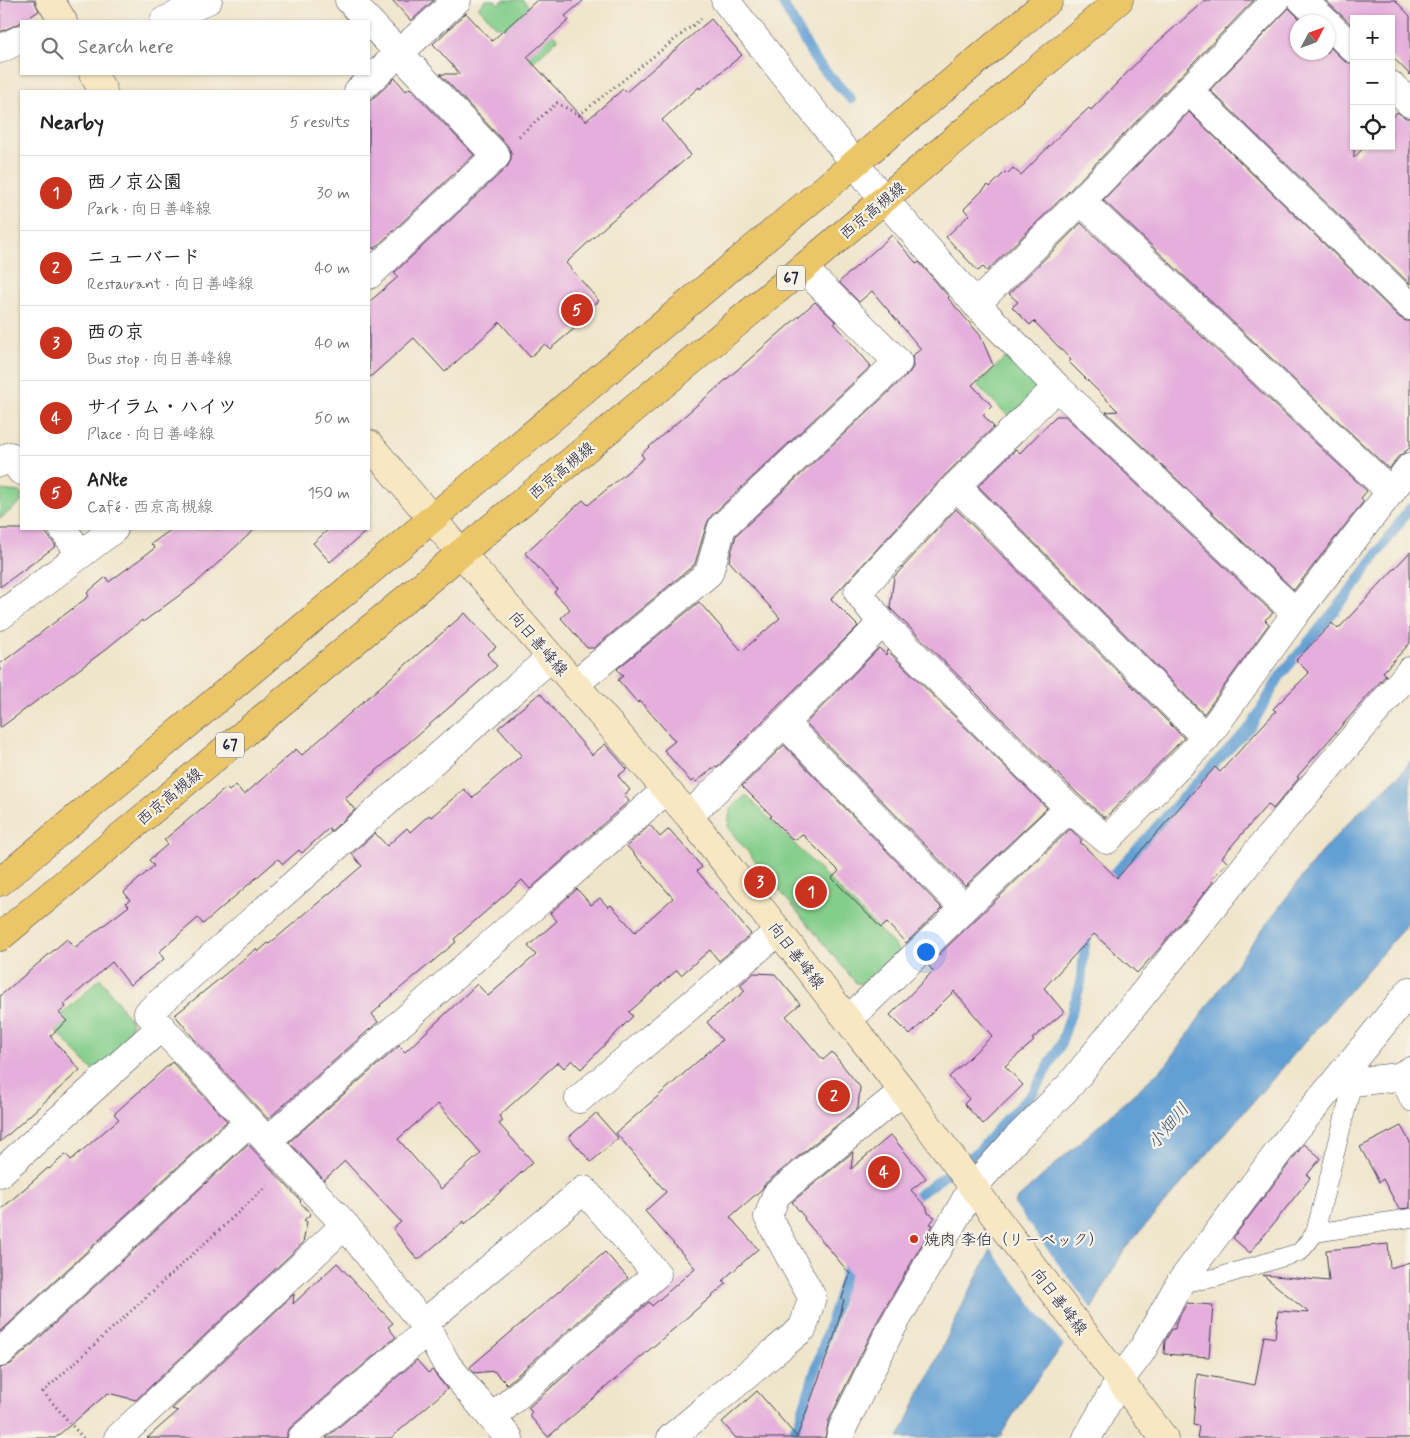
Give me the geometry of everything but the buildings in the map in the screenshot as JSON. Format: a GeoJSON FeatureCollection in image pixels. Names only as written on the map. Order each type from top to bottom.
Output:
{"type":"FeatureCollection","features":[{"type":"Feature","properties":{"kind":"main road"},"geometry":{"type":"LineString","coordinates":[[50,0],[62,20]]}},
{"type":"Feature","properties":{"kind":"main road"},"geometry":{"type":"LineString","coordinates":[[31,911],[2,880],[1049,0]]}},
{"type":"Feature","properties":{"kind":"main road","name":"西京高槻線"},"geometry":{"type":"LineString","coordinates":[[0,937],[803,268],[1119,0]]}},
{"type":"Feature","properties":{"kind":"main road"},"geometry":{"type":"LineString","coordinates":[[94,75],[102,90]]}},
{"type":"Feature","properties":{"kind":"main road","name":"向日善峰線"},"geometry":{"type":"LineString","coordinates":[[370,445],[689,816],[903,1090],[973,1187],[1164,1438]]}},
{"type":"Feature","properties":{"kind":"street"},"geometry":{"type":"LineString","coordinates":[[166,20],[208,0]]}},
{"type":"Feature","properties":{"kind":"street"},"geometry":{"type":"LineString","coordinates":[[350,0],[369,20]]}},
{"type":"Feature","properties":{"kind":"street"},"geometry":{"type":"LineString","coordinates":[[359,90],[457,0]]}},
{"type":"Feature","properties":{"kind":"street"},"geometry":{"type":"LineString","coordinates":[[726,0],[855,163],[976,304],[1058,387],[1296,613]]}},
{"type":"Feature","properties":{"kind":"street"},"geometry":{"type":"LineString","coordinates":[[976,304],[1081,200],[1276,0]]}},
{"type":"Feature","properties":{"kind":"street"},"geometry":{"type":"LineString","coordinates":[[1302,0],[1318,15]]}},
{"type":"Feature","properties":{"kind":"street"},"geometry":{"type":"LineString","coordinates":[[370,21],[496,156],[370,274]]}},
{"type":"Feature","properties":{"kind":"street"},"geometry":{"type":"LineString","coordinates":[[1335,31],[1350,45]]}},
{"type":"Feature","properties":{"kind":"street"},"geometry":{"type":"LineString","coordinates":[[0,48],[20,39]]}},
{"type":"Feature","properties":{"kind":"street"},"geometry":{"type":"LineString","coordinates":[[1395,89],[1410,103]]}},
{"type":"Feature","properties":{"kind":"street"},"geometry":{"type":"LineString","coordinates":[[1188,90],[1410,306]]}},
{"type":"Feature","properties":{"kind":"street"},"geometry":{"type":"LineString","coordinates":[[1081,200],[1391,492]]}},
{"type":"Feature","properties":{"kind":"street"},"geometry":{"type":"LineString","coordinates":[[574,684],[708,573],[722,527],[898,362],[803,268]]}},
{"type":"Feature","properties":{"kind":"street"},"geometry":{"type":"LineString","coordinates":[[1058,387],[956,486],[858,592],[882,623],[1069,808],[1107,840],[1206,738],[1296,613],[1410,467]]}},
{"type":"Feature","properties":{"kind":"street"},"geometry":{"type":"LineString","coordinates":[[0,463],[10,456],[20,470]]}},
{"type":"Feature","properties":{"kind":"street"},"geometry":{"type":"LineString","coordinates":[[956,486],[1206,738]]}},
{"type":"Feature","properties":{"kind":"street"},"geometry":{"type":"LineString","coordinates":[[64,530],[80,553]]}},
{"type":"Feature","properties":{"kind":"street"},"geometry":{"type":"LineString","coordinates":[[0,616],[80,553],[113,530]]}},
{"type":"Feature","properties":{"kind":"street"},"geometry":{"type":"LineString","coordinates":[[689,816],[784,724],[882,623]]}},
{"type":"Feature","properties":{"kind":"street"},"geometry":{"type":"LineString","coordinates":[[509,1438],[447,1365],[425,1327],[345,1225],[148,1013],[551,657]]}},
{"type":"Feature","properties":{"kind":"street"},"geometry":{"type":"LineString","coordinates":[[840,1438],[843,1427],[891,1329],[973,1187],[1015,1140],[1070,1085],[1260,848],[1410,671]]}},
{"type":"Feature","properties":{"kind":"street"},"geometry":{"type":"LineString","coordinates":[[784,724],[964,908]]}},
{"type":"Feature","properties":{"kind":"street"},"geometry":{"type":"LineString","coordinates":[[0,1353],[258,1131],[666,790]]}},
{"type":"Feature","properties":{"kind":"street"},"geometry":{"type":"LineString","coordinates":[[848,1020],[1069,808]]}},
{"type":"Feature","properties":{"kind":"street"},"geometry":{"type":"LineString","coordinates":[[579,1099],[779,931]]}},
{"type":"Feature","properties":{"kind":"street"},"geometry":{"type":"LineString","coordinates":[[1087,1438],[1112,1369],[1141,1352],[1180,1283],[1292,1134],[1348,1077],[1410,991]]}},
{"type":"Feature","properties":{"kind":"street"},"geometry":{"type":"LineString","coordinates":[[0,1173],[161,1027]]}},
{"type":"Feature","properties":{"kind":"street"},"geometry":{"type":"LineString","coordinates":[[1348,1077],[1404,1074]]}},
{"type":"Feature","properties":{"kind":"street"},"geometry":{"type":"LineString","coordinates":[[671,1438],[803,1328],[812,1297],[768,1218],[776,1196],[903,1090]]}},
{"type":"Feature","properties":{"kind":"street"},"geometry":{"type":"LineString","coordinates":[[302,1438],[425,1327],[584,1190],[657,1274],[492,1418]]}},
{"type":"Feature","properties":{"kind":"street"},"geometry":{"type":"LineString","coordinates":[[118,1438],[345,1225]]}},
{"type":"Feature","properties":{"kind":"lane"},"geometry":{"type":"LineString","coordinates":[[1404,1074],[1410,1102]]}},
{"type":"Feature","properties":{"kind":"lane"},"geometry":{"type":"LineString","coordinates":[[1180,1283],[1215,1278],[1300,1252],[1315,1233],[1348,1077]]}},
{"type":"Feature","properties":{"kind":"lane"},"geometry":{"type":"LineString","coordinates":[[1315,1233],[1410,1218]]}},
{"type":"Feature","properties":{"kind":"path"},"geometry":{"type":"LineString","coordinates":[[496,156],[557,103],[579,115],[702,18]]}},
{"type":"Feature","properties":{"kind":"path"},"geometry":{"type":"LineString","coordinates":[[83,1438],[43,1392],[290,1165]]}},
{"type":"Feature","properties":{"kind":"green space"},"geometry":{"type":"Polygon","coordinates":[[[486,0],[495,0],[499,4],[503,0],[523,0],[558,39],[533,62],[503,27],[497,27],[478,7],[486,0]]]}},
{"type":"Feature","properties":{"kind":"green space"},"geometry":{"type":"Polygon","coordinates":[[[1012,351],[1038,377],[1038,396],[1012,420],[977,385],[1012,351]]]}},
{"type":"Feature","properties":{"kind":"green space"},"geometry":{"type":"Polygon","coordinates":[[[0,490],[20,492],[20,503],[0,519],[0,490]]]}},
{"type":"Feature","properties":{"kind":"green space"},"geometry":{"type":"Polygon","coordinates":[[[746,795],[904,955],[871,985],[856,983],[728,828],[730,809],[746,795]]]}},
{"type":"Feature","properties":{"kind":"green space"},"geometry":{"type":"Polygon","coordinates":[[[100,978],[132,1022],[127,1045],[96,1074],[51,1025],[100,978]]]}},
{"type":"Feature","properties":{"kind":"water","name":"小畑川"},"geometry":{"type":"Polygon","coordinates":[[[1410,761],[1410,921],[1124,1250],[1092,1308],[1026,1394],[999,1438],[899,1438],[964,1302],[1017,1199],[1167,1064],[1243,955],[1321,852],[1359,812],[1399,776],[1410,761]]]}},
{"type":"Feature","properties":{"kind":"pier"},"geometry":{"type":"Polygon","coordinates":[[[1013,1203],[1093,1311],[1065,1348],[989,1247],[1013,1203]]]}},
{"type":"Feature","properties":{"kind":"waterway"},"geometry":{"type":"LineString","coordinates":[[781,0],[815,60],[851,99]]}},
{"type":"Feature","properties":{"kind":"waterway"},"geometry":{"type":"LineString","coordinates":[[1105,884],[1195,784],[1252,725],[1280,676],[1350,592],[1410,508]]}},
{"type":"Feature","properties":{"kind":"waterway"},"geometry":{"type":"LineString","coordinates":[[907,1203],[979,1151],[1006,1119],[1033,1093],[1061,1044],[1081,983],[1086,932]]}},
{"type":"Feature","properties":{"kind":"waterway"},"geometry":{"type":"LineString","coordinates":[[789,1438],[799,1422],[851,1257]]}},
{"type":"Feature","properties":{"kind":"place","name":"ANte"},"geometry":{"type":"Point","coordinates":[577,310]}},
{"type":"Feature","properties":{"kind":"place","name":"西の京"},"geometry":{"type":"Point","coordinates":[760,882]}},
{"type":"Feature","properties":{"kind":"place","name":"西ノ京公園"},"geometry":{"type":"Point","coordinates":[811,892]}},
{"type":"Feature","properties":{"kind":"place","name":"ニューバード"},"geometry":{"type":"Point","coordinates":[834,1096]}},
{"type":"Feature","properties":{"kind":"place","name":"サイラム・ハイツ"},"geometry":{"type":"Point","coordinates":[884,1172]}},
{"type":"Feature","properties":{"kind":"place","name":"焼肉 李伯（リーベック）"},"geometry":{"type":"Point","coordinates":[914,1239]}}]}
